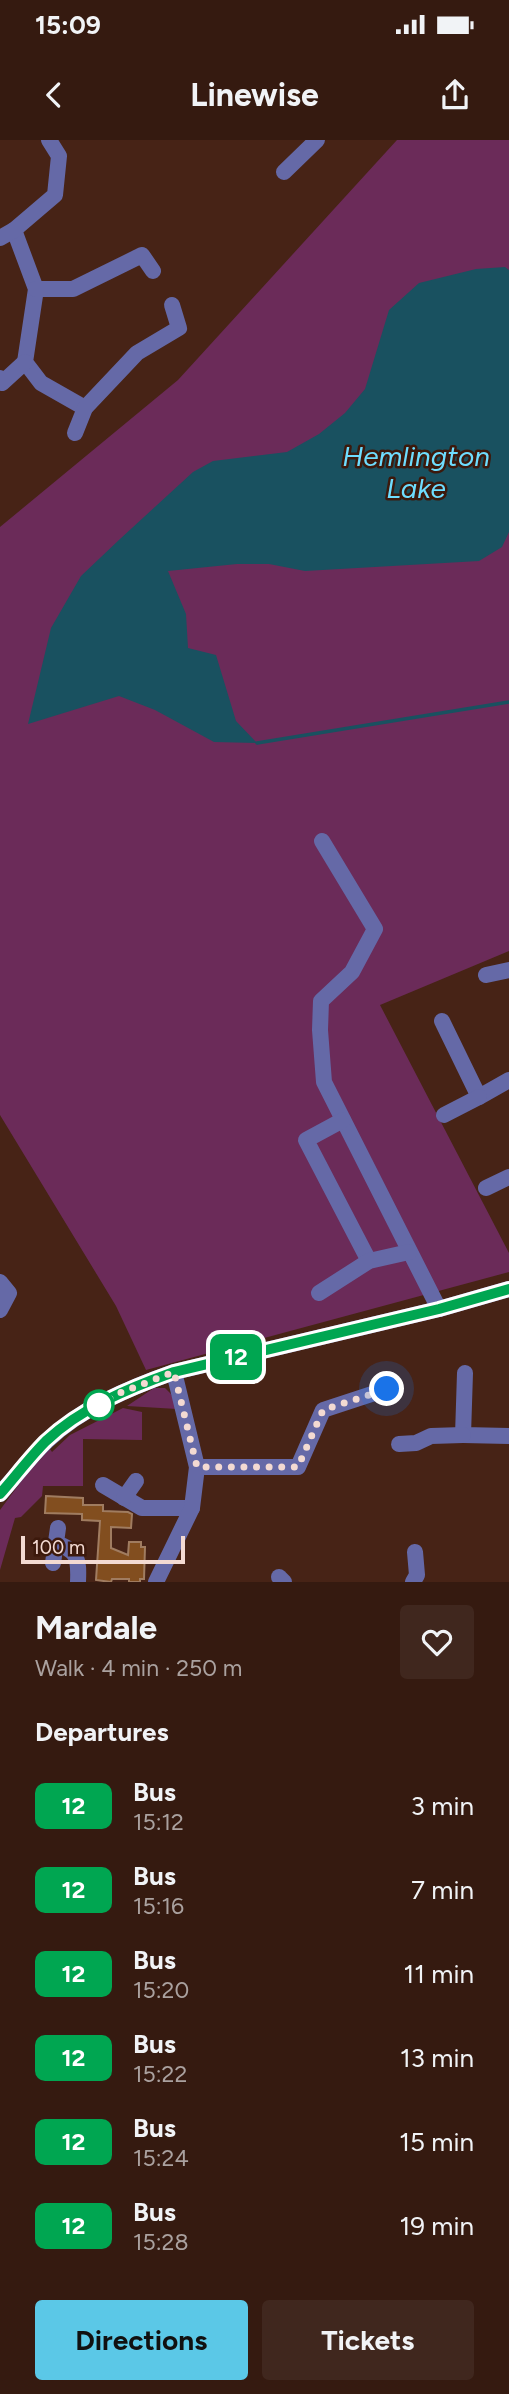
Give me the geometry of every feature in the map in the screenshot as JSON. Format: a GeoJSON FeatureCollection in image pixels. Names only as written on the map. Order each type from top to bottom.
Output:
{"type":"FeatureCollection","features":[{"type":"Feature","properties":{"kind":"street"},"geometry":{"type":"LineString","coordinates":[[0,377],[2,383],[25,362],[36,289],[7,234],[55,195],[59,156],[50,140]]}},
{"type":"Feature","properties":{"kind":"street"},"geometry":{"type":"LineString","coordinates":[[284,172],[317,140]]}},
{"type":"Feature","properties":{"kind":"street"},"geometry":{"type":"LineString","coordinates":[[36,289],[73,289],[142,255],[153,271]]}},
{"type":"Feature","properties":{"kind":"street"},"geometry":{"type":"LineString","coordinates":[[75,433],[85,408],[137,353],[179,328],[172,305]]}},
{"type":"Feature","properties":{"kind":"street"},"geometry":{"type":"LineString","coordinates":[[25,362],[41,383],[85,408]]}},
{"type":"Feature","properties":{"kind":"street"},"geometry":{"type":"LineString","coordinates":[[322,841],[375,929],[352,972],[321,1001],[324,1082],[439,1309]]}},
{"type":"Feature","properties":{"kind":"street"},"geometry":{"type":"LineString","coordinates":[[486,975],[509,970]]}},
{"type":"Feature","properties":{"kind":"street"},"geometry":{"type":"LineString","coordinates":[[442,1021],[479,1097]]}},
{"type":"Feature","properties":{"kind":"street"},"geometry":{"type":"LineString","coordinates":[[444,1115],[509,1080]]}},
{"type":"Feature","properties":{"kind":"street"},"geometry":{"type":"LineString","coordinates":[[343,1120],[306,1140],[369,1261]]}},
{"type":"Feature","properties":{"kind":"street"},"geometry":{"type":"LineString","coordinates":[[486,1188],[509,1177]]}},
{"type":"Feature","properties":{"kind":"street"},"geometry":{"type":"LineString","coordinates":[[318,1293],[369,1261],[409,1252]]}},
{"type":"Feature","properties":{"kind":"street"},"geometry":{"type":"LineString","coordinates":[[0,1282],[9,1293],[0,1310]]}},
{"type":"Feature","properties":{"kind":"street"},"geometry":{"type":"LineString","coordinates":[[0,1494],[46,1441],[74,1418],[122,1392],[174,1372],[439,1309],[509,1289]]}},
{"type":"Feature","properties":{"kind":"street"},"geometry":{"type":"LineString","coordinates":[[156,1582],[192,1508],[197,1467],[174,1372]]}},
{"type":"Feature","properties":{"kind":"street"},"geometry":{"type":"LineString","coordinates":[[463,1435],[465,1373]]}},
{"type":"Feature","properties":{"kind":"street"},"geometry":{"type":"LineString","coordinates":[[197,1467],[298,1467],[323,1410],[387,1389]]}},
{"type":"Feature","properties":{"kind":"street"},"geometry":{"type":"LineString","coordinates":[[399,1444],[416,1443],[431,1436],[509,1436]]}},
{"type":"Feature","properties":{"kind":"street"},"geometry":{"type":"LineString","coordinates":[[124,1498],[136,1481]]}},
{"type":"Feature","properties":{"kind":"street"},"geometry":{"type":"LineString","coordinates":[[103,1485],[142,1508],[192,1508]]}},
{"type":"Feature","properties":{"kind":"street"},"geometry":{"type":"LineString","coordinates":[[53,1563],[57,1536],[79,1562],[78,1582]]}},
{"type":"Feature","properties":{"kind":"street"},"geometry":{"type":"LineString","coordinates":[[413,1582],[417,1575],[415,1552]]}},
{"type":"Feature","properties":{"kind":"shaded area"},"geometry":{"type":"Polygon","coordinates":[[[397,140],[509,140],[509,951],[380,1005],[509,1253],[509,1272],[146,1370],[116,1306],[0,1115],[0,527],[178,380],[397,140]]]}},
{"type":"Feature","properties":{"kind":"shaded area"},"geometry":{"type":"Polygon","coordinates":[[[154,1388],[165,1388],[171,1394],[177,1409],[127,1406],[154,1388]]]}},
{"type":"Feature","properties":{"kind":"shaded area"},"geometry":{"type":"Polygon","coordinates":[[[123,1408],[142,1412],[142,1440],[83,1439],[83,1486],[43,1486],[42,1496],[21,1517],[15,1518],[0,1570],[0,1510],[26,1475],[50,1449],[52,1452],[70,1435],[123,1408]]]}},
{"type":"Feature","properties":{"kind":"water","name":"Hemlington Lake"},"geometry":{"type":"Polygon","coordinates":[[[505,267],[509,270],[509,532],[502,547],[479,561],[305,571],[269,564],[237,564],[168,571],[186,614],[188,648],[216,655],[236,721],[257,743],[214,742],[155,710],[119,696],[28,724],[51,628],[81,576],[193,472],[213,461],[287,452],[319,434],[345,413],[365,389],[389,310],[419,283],[476,269],[505,267]]]}},
{"type":"Feature","properties":{"kind":"building"},"geometry":{"type":"Polygon","coordinates":[[[46,1496],[83,1498],[83,1505],[103,1505],[103,1511],[132,1514],[131,1528],[111,1527],[111,1548],[128,1555],[129,1542],[141,1542],[141,1547],[145,1547],[144,1579],[140,1579],[140,1582],[129,1582],[129,1579],[112,1579],[111,1582],[96,1580],[100,1521],[82,1520],[82,1514],[45,1513],[46,1496]]]}},
{"type":"Feature","properties":{"kind":"waterway"},"geometry":{"type":"LineString","coordinates":[[257,743],[509,702]]}},
{"type":"Feature","properties":{"kind":"bus line","name":"12"},"geometry":{"type":"LineString","coordinates":[[0,1494],[46,1441],[74,1418],[150,1380],[439,1309],[509,1289]]}},
{"type":"Feature","properties":{"kind":"route"},"geometry":{"type":"LineString","coordinates":[[99,1405],[122,1392],[174,1372],[197,1467],[298,1467],[323,1410],[387,1389]]}}]}
